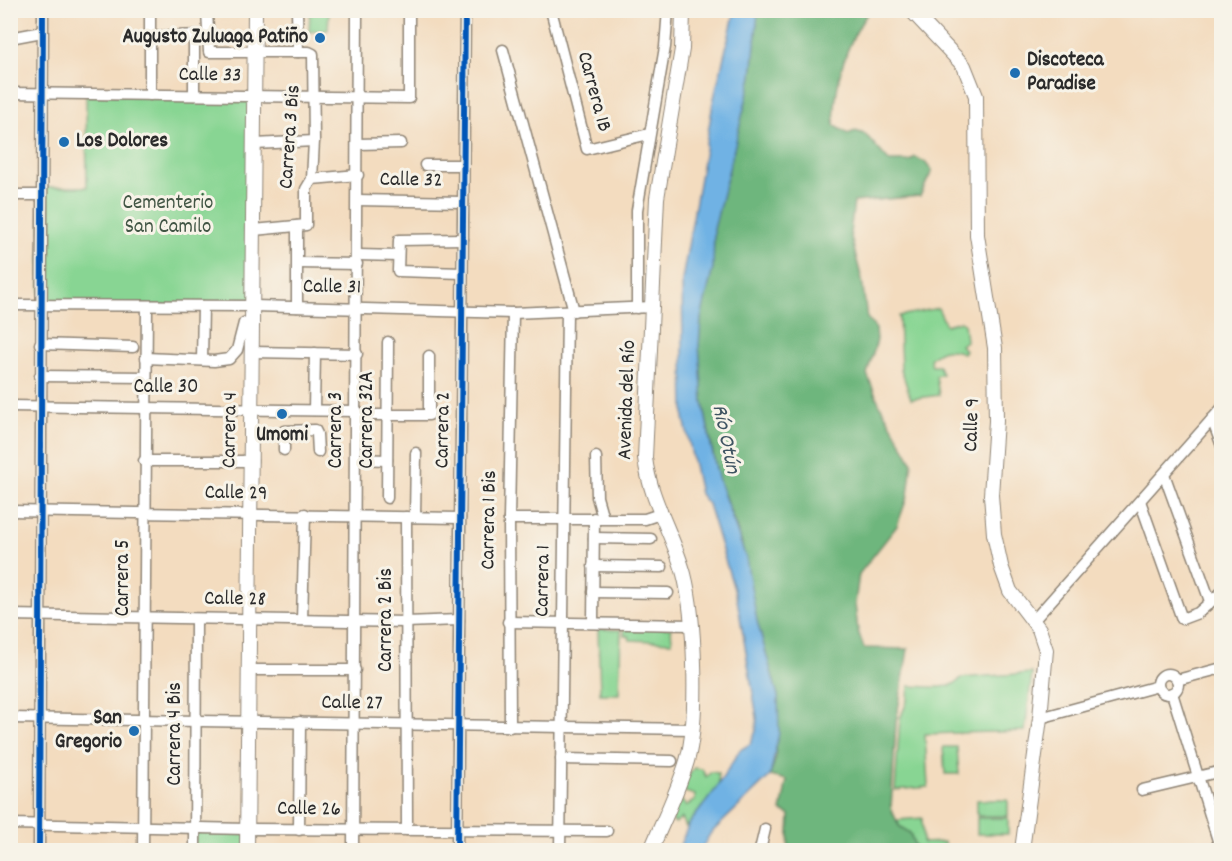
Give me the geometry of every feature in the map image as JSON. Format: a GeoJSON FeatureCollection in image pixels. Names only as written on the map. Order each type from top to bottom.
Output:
{"type":"FeatureCollection","features":[{"type":"Feature","properties":{"kind":"main road","name":"Carrera 4"},"geometry":{"type":"LineString","coordinates":[[247,850],[254,306],[255,10]]}},
{"type":"Feature","properties":{"kind":"main road","name":"Avenida del Río"},"geometry":{"type":"LineString","coordinates":[[651,850],[687,761],[693,729],[692,625],[684,575],[650,490],[645,458],[657,198],[682,49],[683,10]]}},
{"type":"Feature","properties":{"kind":"main road","name":"Calle 9"},"geometry":{"type":"LineString","coordinates":[[911,10],[964,66],[974,86],[977,107],[977,235],[995,348],[996,422],[991,495],[994,534],[1001,566],[1010,591],[1033,621],[1042,636],[1046,650],[1040,718],[1022,850]]}},
{"type":"Feature","properties":{"kind":"street"},"geometry":{"type":"LineString","coordinates":[[39,850],[42,616],[40,305],[43,10]]}},
{"type":"Feature","properties":{"kind":"street"},"geometry":{"type":"LineString","coordinates":[[150,10],[150,95]]}},
{"type":"Feature","properties":{"kind":"street"},"geometry":{"type":"LineString","coordinates":[[207,10],[207,50],[298,52],[297,10]]}},
{"type":"Feature","properties":{"kind":"street","name":"Carrera 3"},"geometry":{"type":"LineString","coordinates":[[353,850],[357,413],[357,10]]}},
{"type":"Feature","properties":{"kind":"street","name":"Calle 33"},"geometry":{"type":"LineString","coordinates":[[10,93],[409,98],[409,10]]}},
{"type":"Feature","properties":{"kind":"street","name":"Carrera 2"},"geometry":{"type":"LineString","coordinates":[[457,850],[465,10]]}},
{"type":"Feature","properties":{"kind":"street","name":"Carrera 1B"},"geometry":{"type":"LineString","coordinates":[[551,10],[587,149],[649,134]]}},
{"type":"Feature","properties":{"kind":"street"},"geometry":{"type":"LineString","coordinates":[[637,308],[636,210],[665,47],[668,10]]}},
{"type":"Feature","properties":{"kind":"street"},"geometry":{"type":"LineString","coordinates":[[10,38],[42,32]]}},
{"type":"Feature","properties":{"kind":"street"},"geometry":{"type":"LineString","coordinates":[[194,35],[194,95]]}},
{"type":"Feature","properties":{"kind":"street"},"geometry":{"type":"LineString","coordinates":[[150,37],[206,35]]}},
{"type":"Feature","properties":{"kind":"street","name":"Carrera 1"},"geometry":{"type":"LineString","coordinates":[[503,50],[570,311],[560,850]]}},
{"type":"Feature","properties":{"kind":"street","name":"Carrera 3 Bis"},"geometry":{"type":"LineString","coordinates":[[297,307],[298,263],[306,189],[312,178],[315,98],[311,53],[298,52]]}},
{"type":"Feature","properties":{"kind":"street"},"geometry":{"type":"LineString","coordinates":[[255,144],[314,141]]}},
{"type":"Feature","properties":{"kind":"street"},"geometry":{"type":"LineString","coordinates":[[357,144],[401,143]]}},
{"type":"Feature","properties":{"kind":"street"},"geometry":{"type":"LineString","coordinates":[[425,165],[463,165]]}},
{"type":"Feature","properties":{"kind":"street"},"geometry":{"type":"LineString","coordinates":[[312,178],[358,175]]}},
{"type":"Feature","properties":{"kind":"street"},"geometry":{"type":"LineString","coordinates":[[10,195],[41,195]]}},
{"type":"Feature","properties":{"kind":"street","name":"Calle 32"},"geometry":{"type":"LineString","coordinates":[[357,200],[463,202]]}},
{"type":"Feature","properties":{"kind":"street"},"geometry":{"type":"LineString","coordinates":[[254,230],[302,225]]}},
{"type":"Feature","properties":{"kind":"street"},"geometry":{"type":"LineString","coordinates":[[462,273],[399,272],[398,256],[399,240],[463,239]]}},
{"type":"Feature","properties":{"kind":"street"},"geometry":{"type":"LineString","coordinates":[[298,263],[398,256]]}},
{"type":"Feature","properties":{"kind":"street","name":"Calle 31"},"geometry":{"type":"LineString","coordinates":[[10,305],[254,306],[513,313],[652,307]]}},
{"type":"Feature","properties":{"kind":"street","name":"Carrera 5"},"geometry":{"type":"LineString","coordinates":[[143,850],[143,511],[147,306]]}},
{"type":"Feature","properties":{"kind":"street"},"geometry":{"type":"LineString","coordinates":[[202,306],[202,360]]}},
{"type":"Feature","properties":{"kind":"street","name":"Carrera 1 Bis"},"geometry":{"type":"LineString","coordinates":[[510,727],[508,622],[513,313]]}},
{"type":"Feature","properties":{"kind":"street"},"geometry":{"type":"LineString","coordinates":[[146,358],[202,360],[229,358],[237,350],[244,323],[253,320]]}},
{"type":"Feature","properties":{"kind":"street","name":"Carrera 32A"},"geometry":{"type":"LineString","coordinates":[[387,498],[388,342]]}},
{"type":"Feature","properties":{"kind":"street"},"geometry":{"type":"LineString","coordinates":[[40,344],[134,347]]}},
{"type":"Feature","properties":{"kind":"street"},"geometry":{"type":"LineString","coordinates":[[253,352],[357,354]]}},
{"type":"Feature","properties":{"kind":"street"},"geometry":{"type":"LineString","coordinates":[[314,410],[315,354]]}},
{"type":"Feature","properties":{"kind":"street","name":"Calle 30"},"geometry":{"type":"LineString","coordinates":[[10,406],[300,409],[387,415],[429,415],[429,356]]}},
{"type":"Feature","properties":{"kind":"street"},"geometry":{"type":"LineString","coordinates":[[40,376],[146,377]]}},
{"type":"Feature","properties":{"kind":"street"},"geometry":{"type":"LineString","coordinates":[[1033,621],[1221,408]]}},
{"type":"Feature","properties":{"kind":"street"},"geometry":{"type":"LineString","coordinates":[[300,409],[301,430]]}},
{"type":"Feature","properties":{"kind":"street"},"geometry":{"type":"LineString","coordinates":[[1212,419],[1221,446]]}},
{"type":"Feature","properties":{"kind":"street"},"geometry":{"type":"LineString","coordinates":[[284,450],[284,430],[301,430],[316,431],[318,452]]}},
{"type":"Feature","properties":{"kind":"street","name":"Carrera 2 Bis"},"geometry":{"type":"LineString","coordinates":[[407,830],[406,622],[416,453]]}},
{"type":"Feature","properties":{"kind":"street"},"geometry":{"type":"LineString","coordinates":[[593,622],[594,538],[598,518],[596,457]]}},
{"type":"Feature","properties":{"kind":"street"},"geometry":{"type":"LineString","coordinates":[[356,459],[387,460]]}},
{"type":"Feature","properties":{"kind":"street"},"geometry":{"type":"LineString","coordinates":[[144,461],[252,460]]}},
{"type":"Feature","properties":{"kind":"street"},"geometry":{"type":"LineString","coordinates":[[1164,474],[1210,601]]}},
{"type":"Feature","properties":{"kind":"street"},"geometry":{"type":"LineString","coordinates":[[1140,501],[1182,619],[1198,613],[1221,592]]}},
{"type":"Feature","properties":{"kind":"street","name":"Calle 29"},"geometry":{"type":"LineString","coordinates":[[10,511],[143,511],[460,518]]}},
{"type":"Feature","properties":{"kind":"street"},"geometry":{"type":"LineString","coordinates":[[302,620],[305,514]]}},
{"type":"Feature","properties":{"kind":"street"},"geometry":{"type":"LineString","coordinates":[[509,519],[645,519],[660,514]]}},
{"type":"Feature","properties":{"kind":"street"},"geometry":{"type":"LineString","coordinates":[[594,538],[651,539]]}},
{"type":"Feature","properties":{"kind":"street"},"geometry":{"type":"LineString","coordinates":[[593,567],[662,567]]}},
{"type":"Feature","properties":{"kind":"street"},"geometry":{"type":"LineString","coordinates":[[593,592],[668,593]]}},
{"type":"Feature","properties":{"kind":"street","name":"Calle 28"},"geometry":{"type":"LineString","coordinates":[[10,615],[406,622],[459,620]]}},
{"type":"Feature","properties":{"kind":"street","name":"Carrera 4 Bis"},"geometry":{"type":"LineString","coordinates":[[195,850],[196,619]]}},
{"type":"Feature","properties":{"kind":"street"},"geometry":{"type":"LineString","coordinates":[[508,622],[692,625]]}},
{"type":"Feature","properties":{"kind":"street"},"geometry":{"type":"LineString","coordinates":[[1172,693],[1162,692],[1158,686],[1159,679],[1167,674],[1177,680],[1221,668]]}},
{"type":"Feature","properties":{"kind":"street"},"geometry":{"type":"LineString","coordinates":[[249,670],[355,670]]}},
{"type":"Feature","properties":{"kind":"street"},"geometry":{"type":"LineString","coordinates":[[1172,693],[1177,686],[1177,680]]}},
{"type":"Feature","properties":{"kind":"street"},"geometry":{"type":"LineString","coordinates":[[1040,718],[1158,686]]}},
{"type":"Feature","properties":{"kind":"street"},"geometry":{"type":"LineString","coordinates":[[1172,693],[1221,850]]}},
{"type":"Feature","properties":{"kind":"street","name":"Calle 27"},"geometry":{"type":"LineString","coordinates":[[10,718],[693,729]]}},
{"type":"Feature","properties":{"kind":"street"},"geometry":{"type":"LineString","coordinates":[[299,830],[300,722]]}},
{"type":"Feature","properties":{"kind":"street"},"geometry":{"type":"LineString","coordinates":[[561,759],[672,761]]}},
{"type":"Feature","properties":{"kind":"street"},"geometry":{"type":"LineString","coordinates":[[1142,790],[1221,771]]}},
{"type":"Feature","properties":{"kind":"street","name":"Calle 26"},"geometry":{"type":"LineString","coordinates":[[10,824],[299,830],[607,831]]}},
{"type":"Feature","properties":{"kind":"street"},"geometry":{"type":"LineString","coordinates":[[760,850],[765,829]]}},
{"type":"Feature","properties":{"kind":"green space"},"geometry":{"type":"Polygon","coordinates":[[[310,11],[329,11],[328,30],[309,32],[310,11]]]}},
{"type":"Feature","properties":{"kind":"green space"},"geometry":{"type":"Polygon","coordinates":[[[758,11],[869,11],[847,51],[836,94],[834,125],[848,134],[855,131],[865,134],[889,161],[910,161],[915,157],[925,162],[932,171],[920,196],[854,202],[850,233],[862,280],[867,318],[876,329],[877,340],[867,374],[879,403],[912,462],[908,495],[897,526],[859,574],[855,604],[858,631],[864,648],[908,649],[896,722],[891,808],[899,826],[910,833],[916,850],[788,850],[790,815],[781,811],[787,780],[770,776],[776,757],[778,696],[757,621],[741,540],[718,478],[703,402],[699,345],[701,318],[713,268],[714,229],[752,76],[758,11]]]}},
{"type":"Feature","properties":{"kind":"green space","name":"Cementerio San Camilo"},"geometry":{"type":"Polygon","coordinates":[[[86,94],[255,97],[254,306],[40,305],[41,187],[87,187],[86,94]]]}},
{"type":"Feature","properties":{"kind":"green space"},"geometry":{"type":"Polygon","coordinates":[[[938,308],[946,325],[960,321],[964,323],[966,341],[961,345],[965,350],[963,353],[945,350],[934,355],[930,359],[932,366],[939,366],[942,374],[936,376],[939,395],[911,399],[901,369],[899,316],[938,308]]]}},
{"type":"Feature","properties":{"kind":"green space"},"geometry":{"type":"Polygon","coordinates":[[[625,627],[671,628],[672,642],[630,640],[629,636],[624,636],[625,627]]]}},
{"type":"Feature","properties":{"kind":"green space"},"geometry":{"type":"Polygon","coordinates":[[[598,629],[621,630],[619,694],[600,694],[598,629]]]}},
{"type":"Feature","properties":{"kind":"green space"},"geometry":{"type":"Polygon","coordinates":[[[1032,673],[1025,731],[925,734],[928,787],[895,790],[900,719],[908,699],[909,686],[944,687],[961,678],[1032,673]]]}},
{"type":"Feature","properties":{"kind":"green space"},"geometry":{"type":"Polygon","coordinates":[[[943,747],[957,747],[959,774],[945,774],[943,747]]]}},
{"type":"Feature","properties":{"kind":"green space"},"geometry":{"type":"Polygon","coordinates":[[[694,768],[702,769],[706,777],[711,772],[718,773],[719,786],[686,827],[682,818],[676,823],[673,822],[671,812],[680,799],[686,806],[695,800],[695,795],[685,792],[682,785],[694,768]]]}},
{"type":"Feature","properties":{"kind":"green space"},"geometry":{"type":"Polygon","coordinates":[[[977,800],[1008,800],[1008,816],[977,816],[977,800]]]}},
{"type":"Feature","properties":{"kind":"green space"},"geometry":{"type":"Polygon","coordinates":[[[922,818],[923,843],[944,842],[945,850],[916,850],[910,833],[899,826],[898,820],[922,818]]]}},
{"type":"Feature","properties":{"kind":"green space"},"geometry":{"type":"Polygon","coordinates":[[[977,818],[1008,818],[1008,834],[977,834],[977,818]]]}},
{"type":"Feature","properties":{"kind":"green space"},"geometry":{"type":"Polygon","coordinates":[[[195,828],[247,829],[247,850],[195,850],[195,828]]]}},
{"type":"Feature","properties":{"kind":"water","name":"Río Otún"},"geometry":{"type":"Polygon","coordinates":[[[735,11],[758,11],[752,76],[714,229],[713,268],[701,318],[699,345],[703,402],[711,446],[718,478],[746,558],[757,621],[778,696],[779,733],[770,776],[710,834],[701,850],[678,850],[689,824],[715,790],[740,750],[750,744],[756,731],[757,717],[737,599],[708,504],[700,494],[684,418],[682,280],[714,98],[735,11]]]}},
{"type":"Feature","properties":{"kind":"cycle path"},"geometry":{"type":"LineString","coordinates":[[39,850],[43,10]]}},
{"type":"Feature","properties":{"kind":"cycle path"},"geometry":{"type":"LineString","coordinates":[[457,850],[465,10]]}},
{"type":"Feature","properties":{"kind":"place","name":"Augusto Zuluaga Patiño"},"geometry":{"type":"Point","coordinates":[320,38]}},
{"type":"Feature","properties":{"kind":"place","name":"Discoteca Paradise"},"geometry":{"type":"Point","coordinates":[1015,73]}},
{"type":"Feature","properties":{"kind":"place","name":"Los Dolores"},"geometry":{"type":"Point","coordinates":[64,142]}},
{"type":"Feature","properties":{"kind":"place","name":"Umomi"},"geometry":{"type":"Point","coordinates":[282,414]}},
{"type":"Feature","properties":{"kind":"place","name":"San Gregorio"},"geometry":{"type":"Point","coordinates":[134,731]}}]}
